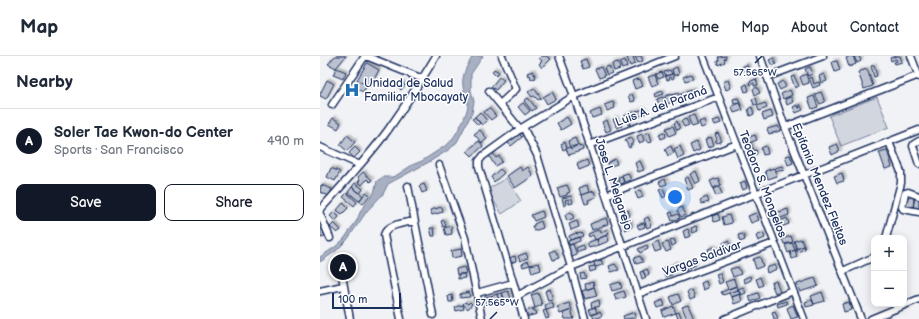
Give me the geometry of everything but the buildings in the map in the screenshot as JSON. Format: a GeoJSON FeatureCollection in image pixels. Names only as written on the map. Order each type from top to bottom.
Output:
{"type":"FeatureCollection","features":[{"type":"Feature","properties":{"kind":"street"},"geometry":{"type":"LineString","coordinates":[[332,105],[366,56],[422,79]]}},
{"type":"Feature","properties":{"kind":"street"},"geometry":{"type":"LineString","coordinates":[[320,210],[360,165],[387,131],[436,56]]}},
{"type":"Feature","properties":{"kind":"street"},"geometry":{"type":"LineString","coordinates":[[500,104],[516,89],[502,56]]}},
{"type":"Feature","properties":{"kind":"street","name":"Jose L. Melgarejo"},"geometry":{"type":"LineString","coordinates":[[559,56],[574,96],[646,319]]}},
{"type":"Feature","properties":{"kind":"street"},"geometry":{"type":"LineString","coordinates":[[524,319],[479,167],[479,161],[483,156],[522,128],[574,96],[675,56]]}},
{"type":"Feature","properties":{"kind":"street","name":"Teodoro S. Mongelos"},"geometry":{"type":"LineString","coordinates":[[703,56],[804,319]]}},
{"type":"Feature","properties":{"kind":"street","name":"Epifanio Mendez Fleitas"},"geometry":{"type":"LineString","coordinates":[[760,56],[785,127],[861,319]]}},
{"type":"Feature","properties":{"kind":"street"},"geometry":{"type":"LineString","coordinates":[[767,77],[822,56]]}},
{"type":"Feature","properties":{"kind":"street"},"geometry":{"type":"LineString","coordinates":[[785,127],[919,76],[911,56]]}},
{"type":"Feature","properties":{"kind":"street"},"geometry":{"type":"LineString","coordinates":[[489,91],[522,128],[537,155],[586,319]]}},
{"type":"Feature","properties":{"kind":"street","name":"Luis A. del Paraná"},"geometry":{"type":"LineString","coordinates":[[589,145],[718,97]]}},
{"type":"Feature","properties":{"kind":"street"},"geometry":{"type":"LineString","coordinates":[[517,296],[571,267],[919,130]]}},
{"type":"Feature","properties":{"kind":"street"},"geometry":{"type":"LineString","coordinates":[[919,141],[913,146],[919,164]]}},
{"type":"Feature","properties":{"kind":"street"},"geometry":{"type":"LineString","coordinates":[[887,235],[901,183],[901,172],[889,142]]}},
{"type":"Feature","properties":{"kind":"street"},"geometry":{"type":"LineString","coordinates":[[606,195],[736,144]]}},
{"type":"Feature","properties":{"kind":"street"},"geometry":{"type":"LineString","coordinates":[[320,147],[360,165]]}},
{"type":"Feature","properties":{"kind":"street"},"geometry":{"type":"LineString","coordinates":[[439,165],[465,238],[482,319]]}},
{"type":"Feature","properties":{"kind":"street"},"geometry":{"type":"LineString","coordinates":[[408,186],[433,315]]}},
{"type":"Feature","properties":{"kind":"street"},"geometry":{"type":"LineString","coordinates":[[919,196],[908,192],[905,193],[902,207],[903,209],[919,212]]}},
{"type":"Feature","properties":{"kind":"street"},"geometry":{"type":"LineString","coordinates":[[320,214],[330,238]]}},
{"type":"Feature","properties":{"kind":"street"},"geometry":{"type":"LineString","coordinates":[[401,319],[384,235],[390,228],[414,221]]}},
{"type":"Feature","properties":{"kind":"street","name":"Vargas Saldívar"},"geometry":{"type":"LineString","coordinates":[[638,294],[774,243]]}},
{"type":"Feature","properties":{"kind":"street"},"geometry":{"type":"LineString","coordinates":[[843,271],[871,258]]}},
{"type":"Feature","properties":{"kind":"street"},"geometry":{"type":"LineString","coordinates":[[339,259],[350,319]]}},
{"type":"Feature","properties":{"kind":"street"},"geometry":{"type":"LineString","coordinates":[[477,293],[513,283]]}},
{"type":"Feature","properties":{"kind":"street"},"geometry":{"type":"LineString","coordinates":[[320,291],[343,286]]}},
{"type":"Feature","properties":{"kind":"street"},"geometry":{"type":"LineString","coordinates":[[725,319],[793,291]]}},
{"type":"Feature","properties":{"kind":"street"},"geometry":{"type":"LineString","coordinates":[[871,319],[919,299]]}},
{"type":"Feature","properties":{"kind":"shaded area"},"geometry":{"type":"Polygon","coordinates":[[[877,97],[889,127],[841,146],[829,116],[877,97]]]}},
{"type":"Feature","properties":{"kind":"shaded area"},"geometry":{"type":"Polygon","coordinates":[[[506,178],[521,201],[502,214],[487,190],[506,178]]]}},
{"type":"Feature","properties":{"kind":"water"},"geometry":{"type":"Polygon","coordinates":[[[473,56],[483,56],[471,74],[471,91],[474,101],[472,113],[457,142],[450,149],[429,162],[388,184],[383,194],[367,211],[347,240],[336,251],[320,262],[320,257],[344,239],[357,220],[361,210],[374,193],[377,181],[383,177],[392,177],[397,175],[412,165],[422,161],[451,141],[461,125],[468,107],[468,101],[463,86],[463,77],[473,56]]]}},
{"type":"Feature","properties":{"kind":"place","name":"Unidad de Salud Familiar Mbocayaty"},"geometry":{"type":"Point","coordinates":[352,90]}},
{"type":"Feature","properties":{"kind":"place","name":"Soler Tae Kwon-do Center"},"geometry":{"type":"Point","coordinates":[343,267]}}]}
